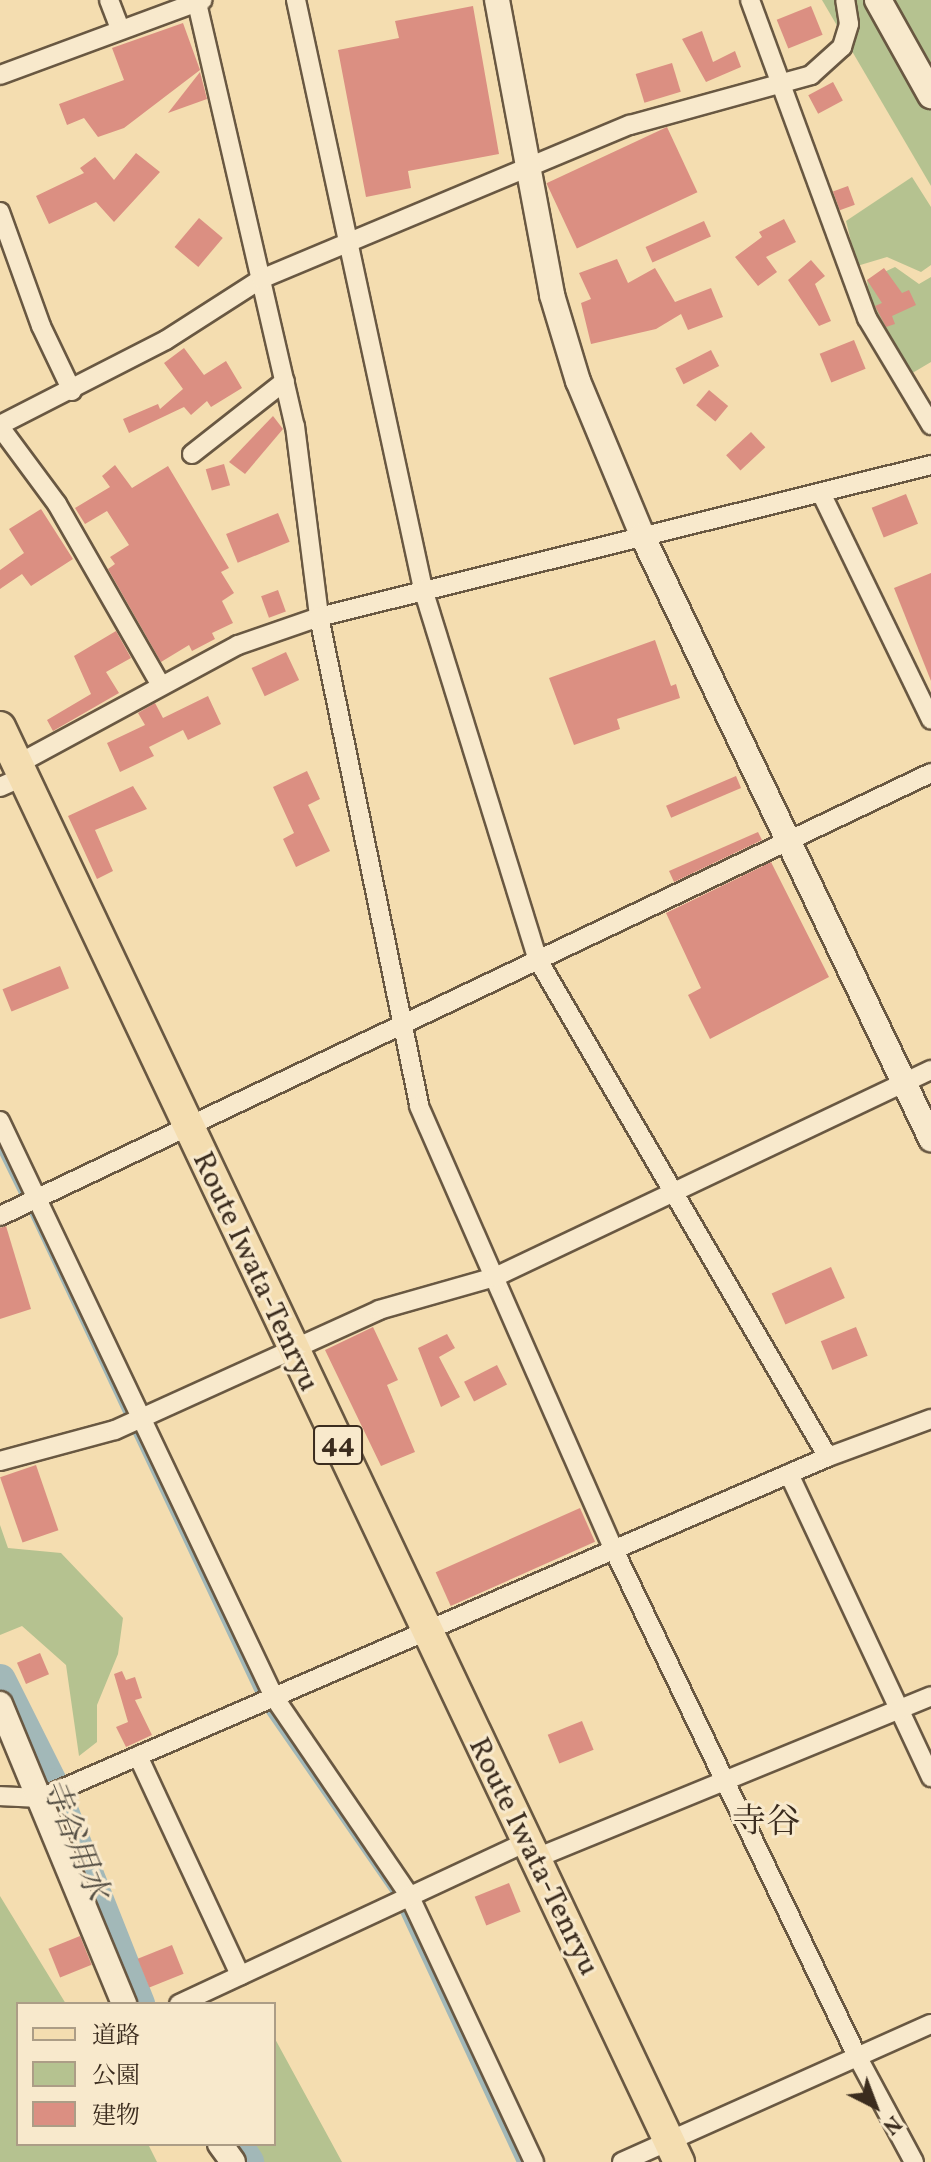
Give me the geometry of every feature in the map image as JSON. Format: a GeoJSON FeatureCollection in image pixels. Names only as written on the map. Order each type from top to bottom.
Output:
{"type":"FeatureCollection","features":[{"type":"Feature","properties":{"kind":"main road"},"geometry":{"type":"LineString","coordinates":[[878,0],[931,95]]}},
{"type":"Feature","properties":{"kind":"main road","name":"Route Iwata-Tenryu"},"geometry":{"type":"LineString","coordinates":[[0,727],[13,776],[186,1127],[674,2151]]}},
{"type":"Feature","properties":{"kind":"street"},"geometry":{"type":"LineString","coordinates":[[109,0],[120,29]]}},
{"type":"Feature","properties":{"kind":"street"},"geometry":{"type":"LineString","coordinates":[[296,0],[352,244],[423,589],[538,960],[828,1457]]}},
{"type":"Feature","properties":{"kind":"street"},"geometry":{"type":"LineString","coordinates":[[497,0],[526,169],[568,354],[642,535],[931,1139]]}},
{"type":"Feature","properties":{"kind":"street"},"geometry":{"type":"LineString","coordinates":[[750,0],[867,318],[931,425]]}},
{"type":"Feature","properties":{"kind":"street"},"geometry":{"type":"LineString","coordinates":[[160,684],[57,504],[0,426],[72,391],[209,316],[261,279],[352,244],[630,125],[811,75],[842,47],[849,24],[845,0]]}},
{"type":"Feature","properties":{"kind":"street"},"geometry":{"type":"LineString","coordinates":[[0,75],[200,1],[285,381],[319,617],[419,1106],[614,1550],[857,2056],[914,2162]]}},
{"type":"Feature","properties":{"kind":"street"},"geometry":{"type":"LineString","coordinates":[[0,212],[41,326],[72,391]]}},
{"type":"Feature","properties":{"kind":"street"},"geometry":{"type":"LineString","coordinates":[[192,454],[285,381]]}},
{"type":"Feature","properties":{"kind":"street"},"geometry":{"type":"LineString","coordinates":[[13,776],[160,684],[238,645],[319,617],[931,465]]}},
{"type":"Feature","properties":{"kind":"street"},"geometry":{"type":"LineString","coordinates":[[821,493],[931,720]]}},
{"type":"Feature","properties":{"kind":"street"},"geometry":{"type":"LineString","coordinates":[[0,1216],[931,773]]}},
{"type":"Feature","properties":{"kind":"street"},"geometry":{"type":"LineString","coordinates":[[0,1461],[142,1418],[291,1347],[379,1310],[495,1277],[931,1070]]}},
{"type":"Feature","properties":{"kind":"street"},"geometry":{"type":"LineString","coordinates":[[0,1121],[274,1697],[409,1895],[534,2162]]}},
{"type":"Feature","properties":{"kind":"street"},"geometry":{"type":"LineString","coordinates":[[0,1796],[41,1798],[828,1457],[931,1419]]}},
{"type":"Feature","properties":{"kind":"street"},"geometry":{"type":"LineString","coordinates":[[789,1474],[931,1777]]}},
{"type":"Feature","properties":{"kind":"street"},"geometry":{"type":"LineString","coordinates":[[183,2002],[409,1895],[727,1780],[931,1696]]}},
{"type":"Feature","properties":{"kind":"street"},"geometry":{"type":"LineString","coordinates":[[0,1704],[123,2002]]}},
{"type":"Feature","properties":{"kind":"street"},"geometry":{"type":"LineString","coordinates":[[138,1756],[240,1975]]}},
{"type":"Feature","properties":{"kind":"street"},"geometry":{"type":"LineString","coordinates":[[622,2162],[674,2151],[857,2056],[931,2024]]}},
{"type":"Feature","properties":{"kind":"green space"},"geometry":{"type":"Polygon","coordinates":[[[822,0],[931,0],[931,186],[822,0]]]}},
{"type":"Feature","properties":{"kind":"green space"},"geometry":{"type":"Polygon","coordinates":[[[912,177],[931,207],[931,265],[921,272],[887,257],[857,266],[846,221],[912,177]]]}},
{"type":"Feature","properties":{"kind":"green space"},"geometry":{"type":"Polygon","coordinates":[[[895,267],[919,284],[931,277],[931,362],[909,375],[873,327],[867,280],[895,267]]]}},
{"type":"Feature","properties":{"kind":"green space"},"geometry":{"type":"Polygon","coordinates":[[[0,1525],[8,1548],[61,1553],[123,1618],[118,1654],[97,1705],[97,1742],[79,1756],[66,1665],[22,1626],[0,1635],[0,1525]]]}},
{"type":"Feature","properties":{"kind":"green space"},"geometry":{"type":"Polygon","coordinates":[[[0,1896],[65,2002],[16,2002],[16,2146],[149,2146],[157,2162],[0,2162],[0,1896]]]}},
{"type":"Feature","properties":{"kind":"green space"},"geometry":{"type":"Polygon","coordinates":[[[276,2041],[342,2162],[242,2162],[231,2146],[276,2146],[276,2041]]]}},
{"type":"Feature","properties":{"kind":"building"},"geometry":{"type":"Polygon","coordinates":[[[473,6],[499,154],[408,171],[411,188],[366,197],[338,50],[399,38],[395,21],[473,6]]]}},
{"type":"Feature","properties":{"kind":"building"},"geometry":{"type":"Polygon","coordinates":[[[811,6],[823,35],[788,49],[777,20],[811,6]]]}},
{"type":"Feature","properties":{"kind":"building"},"geometry":{"type":"Polygon","coordinates":[[[183,23],[200,70],[124,128],[98,137],[84,118],[67,125],[59,104],[124,80],[112,48],[183,23]]]}},
{"type":"Feature","properties":{"kind":"building"},"geometry":{"type":"Polygon","coordinates":[[[702,31],[713,62],[735,51],[741,67],[706,82],[682,39],[702,31]]]}},
{"type":"Feature","properties":{"kind":"building"},"geometry":{"type":"Polygon","coordinates":[[[672,63],[681,92],[644,103],[636,74],[672,63]]]}},
{"type":"Feature","properties":{"kind":"building"},"geometry":{"type":"Polygon","coordinates":[[[200,72],[207,99],[168,113],[200,72]]]}},
{"type":"Feature","properties":{"kind":"building"},"geometry":{"type":"Polygon","coordinates":[[[833,82],[843,101],[818,114],[808,95],[833,82]]]}},
{"type":"Feature","properties":{"kind":"building"},"geometry":{"type":"Polygon","coordinates":[[[667,127],[697,192],[577,248],[546,183],[667,127]]]}},
{"type":"Feature","properties":{"kind":"building"},"geometry":{"type":"Polygon","coordinates":[[[136,153],[160,172],[114,222],[96,202],[49,224],[36,196],[84,173],[80,168],[95,157],[114,180],[136,153]]]}},
{"type":"Feature","properties":{"kind":"building"},"geometry":{"type":"Polygon","coordinates":[[[848,186],[855,205],[840,210],[833,191],[848,186]]]}},
{"type":"Feature","properties":{"kind":"building"},"geometry":{"type":"Polygon","coordinates":[[[199,218],[223,238],[198,267],[175,247],[199,218]]]}},
{"type":"Feature","properties":{"kind":"building"},"geometry":{"type":"Polygon","coordinates":[[[784,219],[796,242],[766,257],[777,272],[758,286],[735,257],[762,237],[759,232],[784,219]]]}},
{"type":"Feature","properties":{"kind":"building"},"geometry":{"type":"Polygon","coordinates":[[[704,221],[711,237],[652,263],[646,247],[704,221]]]}},
{"type":"Feature","properties":{"kind":"building"},"geometry":{"type":"Polygon","coordinates":[[[617,259],[628,283],[655,268],[675,302],[711,288],[723,317],[688,330],[681,314],[656,329],[591,344],[581,303],[591,299],[579,273],[617,259]]]}},
{"type":"Feature","properties":{"kind":"building"},"geometry":{"type":"Polygon","coordinates":[[[811,260],[825,276],[815,284],[831,321],[819,326],[788,280],[811,260]]]}},
{"type":"Feature","properties":{"kind":"building"},"geometry":{"type":"Polygon","coordinates":[[[884,268],[902,293],[909,290],[916,305],[892,316],[895,324],[886,327],[875,306],[882,303],[867,280],[884,268]]]}},
{"type":"Feature","properties":{"kind":"building"},"geometry":{"type":"Polygon","coordinates":[[[854,340],[866,369],[831,383],[820,354],[854,340]]]}},
{"type":"Feature","properties":{"kind":"building"},"geometry":{"type":"Polygon","coordinates":[[[184,348],[204,375],[226,361],[242,388],[211,407],[207,401],[191,415],[184,407],[129,433],[123,419],[158,404],[160,409],[183,389],[164,363],[184,348]]]}},
{"type":"Feature","properties":{"kind":"building"},"geometry":{"type":"Polygon","coordinates":[[[711,350],[719,366],[684,384],[675,368],[711,350]]]}},
{"type":"Feature","properties":{"kind":"building"},"geometry":{"type":"Polygon","coordinates":[[[709,390],[728,406],[715,421],[696,405],[709,390]]]}},
{"type":"Feature","properties":{"kind":"building"},"geometry":{"type":"Polygon","coordinates":[[[273,416],[283,429],[245,474],[229,462],[273,416]]]}},
{"type":"Feature","properties":{"kind":"building"},"geometry":{"type":"Polygon","coordinates":[[[751,432],[765,447],[740,471],[726,455],[751,432]]]}},
{"type":"Feature","properties":{"kind":"building"},"geometry":{"type":"Polygon","coordinates":[[[224,464],[230,485],[212,490],[206,469],[224,464]]]}},
{"type":"Feature","properties":{"kind":"building"},"geometry":{"type":"Polygon","coordinates":[[[115,465],[132,488],[168,466],[229,568],[221,572],[234,593],[222,601],[233,623],[212,633],[215,639],[192,651],[189,645],[161,662],[108,569],[115,564],[110,557],[129,545],[107,511],[85,524],[75,508],[110,487],[102,476],[115,465]]]}},
{"type":"Feature","properties":{"kind":"building"},"geometry":{"type":"Polygon","coordinates":[[[906,494],[918,524],[884,538],[872,508],[906,494]]]}},
{"type":"Feature","properties":{"kind":"building"},"geometry":{"type":"Polygon","coordinates":[[[41,509],[73,559],[31,586],[22,574],[0,589],[0,570],[24,553],[9,529],[41,509]]]}},
{"type":"Feature","properties":{"kind":"building"},"geometry":{"type":"Polygon","coordinates":[[[278,513],[290,542],[238,563],[226,534],[278,513]]]}},
{"type":"Feature","properties":{"kind":"building"},"geometry":{"type":"Polygon","coordinates":[[[931,573],[931,681],[894,588],[931,573]]]}},
{"type":"Feature","properties":{"kind":"building"},"geometry":{"type":"Polygon","coordinates":[[[278,590],[286,612],[269,618],[261,596],[278,590]]]}},
{"type":"Feature","properties":{"kind":"building"},"geometry":{"type":"Polygon","coordinates":[[[116,631],[131,658],[106,672],[119,693],[53,731],[47,720],[91,694],[74,656],[116,631]]]}},
{"type":"Feature","properties":{"kind":"building"},"geometry":{"type":"Polygon","coordinates":[[[655,640],[671,686],[676,684],[680,698],[617,719],[620,729],[574,745],[549,678],[655,640]]]}},
{"type":"Feature","properties":{"kind":"building"},"geometry":{"type":"Polygon","coordinates":[[[286,652],[299,680],[265,696],[252,668],[286,652]]]}},
{"type":"Feature","properties":{"kind":"building"},"geometry":{"type":"Polygon","coordinates":[[[208,696],[221,724],[188,740],[183,730],[149,747],[154,756],[120,772],[107,743],[145,725],[138,713],[155,703],[163,718],[208,696]]]}},
{"type":"Feature","properties":{"kind":"building"},"geometry":{"type":"Polygon","coordinates":[[[307,771],[320,799],[308,805],[330,851],[296,867],[283,839],[294,833],[273,787],[307,771]]]}},
{"type":"Feature","properties":{"kind":"building"},"geometry":{"type":"Polygon","coordinates":[[[736,776],[741,788],[671,818],[666,806],[736,776]]]}},
{"type":"Feature","properties":{"kind":"building"},"geometry":{"type":"Polygon","coordinates":[[[133,786],[147,809],[95,830],[113,871],[97,879],[68,816],[133,786]]]}},
{"type":"Feature","properties":{"kind":"building"},"geometry":{"type":"Polygon","coordinates":[[[758,832],[762,840],[674,882],[669,871],[758,832]]]}},
{"type":"Feature","properties":{"kind":"building"},"geometry":{"type":"Polygon","coordinates":[[[771,862],[829,977],[710,1039],[688,995],[701,988],[666,913],[771,862]]]}},
{"type":"Feature","properties":{"kind":"building"},"geometry":{"type":"Polygon","coordinates":[[[60,966],[69,988],[12,1011],[3,989],[60,966]]]}},
{"type":"Feature","properties":{"kind":"building"},"geometry":{"type":"Polygon","coordinates":[[[6,1226],[31,1309],[0,1319],[0,1228],[6,1226]]]}},
{"type":"Feature","properties":{"kind":"building"},"geometry":{"type":"Polygon","coordinates":[[[831,1267],[845,1298],[785,1324],[772,1293],[831,1267]]]}},
{"type":"Feature","properties":{"kind":"building"},"geometry":{"type":"Polygon","coordinates":[[[373,1327],[398,1380],[387,1385],[415,1452],[381,1466],[325,1350],[373,1327]]]}},
{"type":"Feature","properties":{"kind":"building"},"geometry":{"type":"Polygon","coordinates":[[[856,1327],[868,1356],[832,1370],[821,1341],[856,1327]]]}},
{"type":"Feature","properties":{"kind":"building"},"geometry":{"type":"Polygon","coordinates":[[[447,1334],[455,1348],[439,1357],[460,1397],[441,1407],[418,1348],[447,1334]]]}},
{"type":"Feature","properties":{"kind":"building"},"geometry":{"type":"Polygon","coordinates":[[[497,1365],[507,1385],[474,1401],[464,1382],[497,1365]]]}},
{"type":"Feature","properties":{"kind":"building"},"geometry":{"type":"Polygon","coordinates":[[[36,1465],[58,1530],[23,1543],[0,1477],[36,1465]]]}},
{"type":"Feature","properties":{"kind":"building"},"geometry":{"type":"Polygon","coordinates":[[[580,1508],[595,1542],[451,1606],[436,1572],[580,1508]]]}},
{"type":"Feature","properties":{"kind":"building"},"geometry":{"type":"Polygon","coordinates":[[[40,1653],[49,1674],[26,1684],[17,1663],[40,1653]]]}},
{"type":"Feature","properties":{"kind":"building"},"geometry":{"type":"Polygon","coordinates":[[[122,1671],[126,1680],[135,1677],[142,1698],[135,1700],[152,1735],[126,1747],[116,1727],[128,1722],[114,1674],[122,1671]]]}},
{"type":"Feature","properties":{"kind":"building"},"geometry":{"type":"Polygon","coordinates":[[[582,1721],[594,1750],[559,1764],[548,1735],[582,1721]]]}},
{"type":"Feature","properties":{"kind":"building"},"geometry":{"type":"Polygon","coordinates":[[[509,1883],[521,1912],[486,1926],[475,1897],[509,1883]]]}},
{"type":"Feature","properties":{"kind":"building"},"geometry":{"type":"Polygon","coordinates":[[[80,1936],[92,1965],[60,1977],[48,1949],[80,1936]]]}},
{"type":"Feature","properties":{"kind":"building"},"geometry":{"type":"Polygon","coordinates":[[[172,1945],[184,1974],[149,1988],[138,1959],[172,1945]]]}},
{"type":"Feature","properties":{"kind":"waterway"},"geometry":{"type":"LineString","coordinates":[[0,1150],[24,1199]]}},
{"type":"Feature","properties":{"kind":"waterway"},"geometry":{"type":"LineString","coordinates":[[29,1208],[260,1698]]}},
{"type":"Feature","properties":{"kind":"waterway","name":"寺谷用水"},"geometry":{"type":"LineString","coordinates":[[0,1680],[52,1784],[138,2002]]}},
{"type":"Feature","properties":{"kind":"waterway"},"geometry":{"type":"LineString","coordinates":[[265,1707],[393,1892],[519,2162]]}},
{"type":"Feature","properties":{"kind":"waterway","name":"寺谷用水"},"geometry":{"type":"LineString","coordinates":[[237,2146],[248,2162]]}},
{"type":"Feature","properties":{"kind":"district","name":"寺谷"},"geometry":{"type":"Point","coordinates":[766,1824]}}]}
